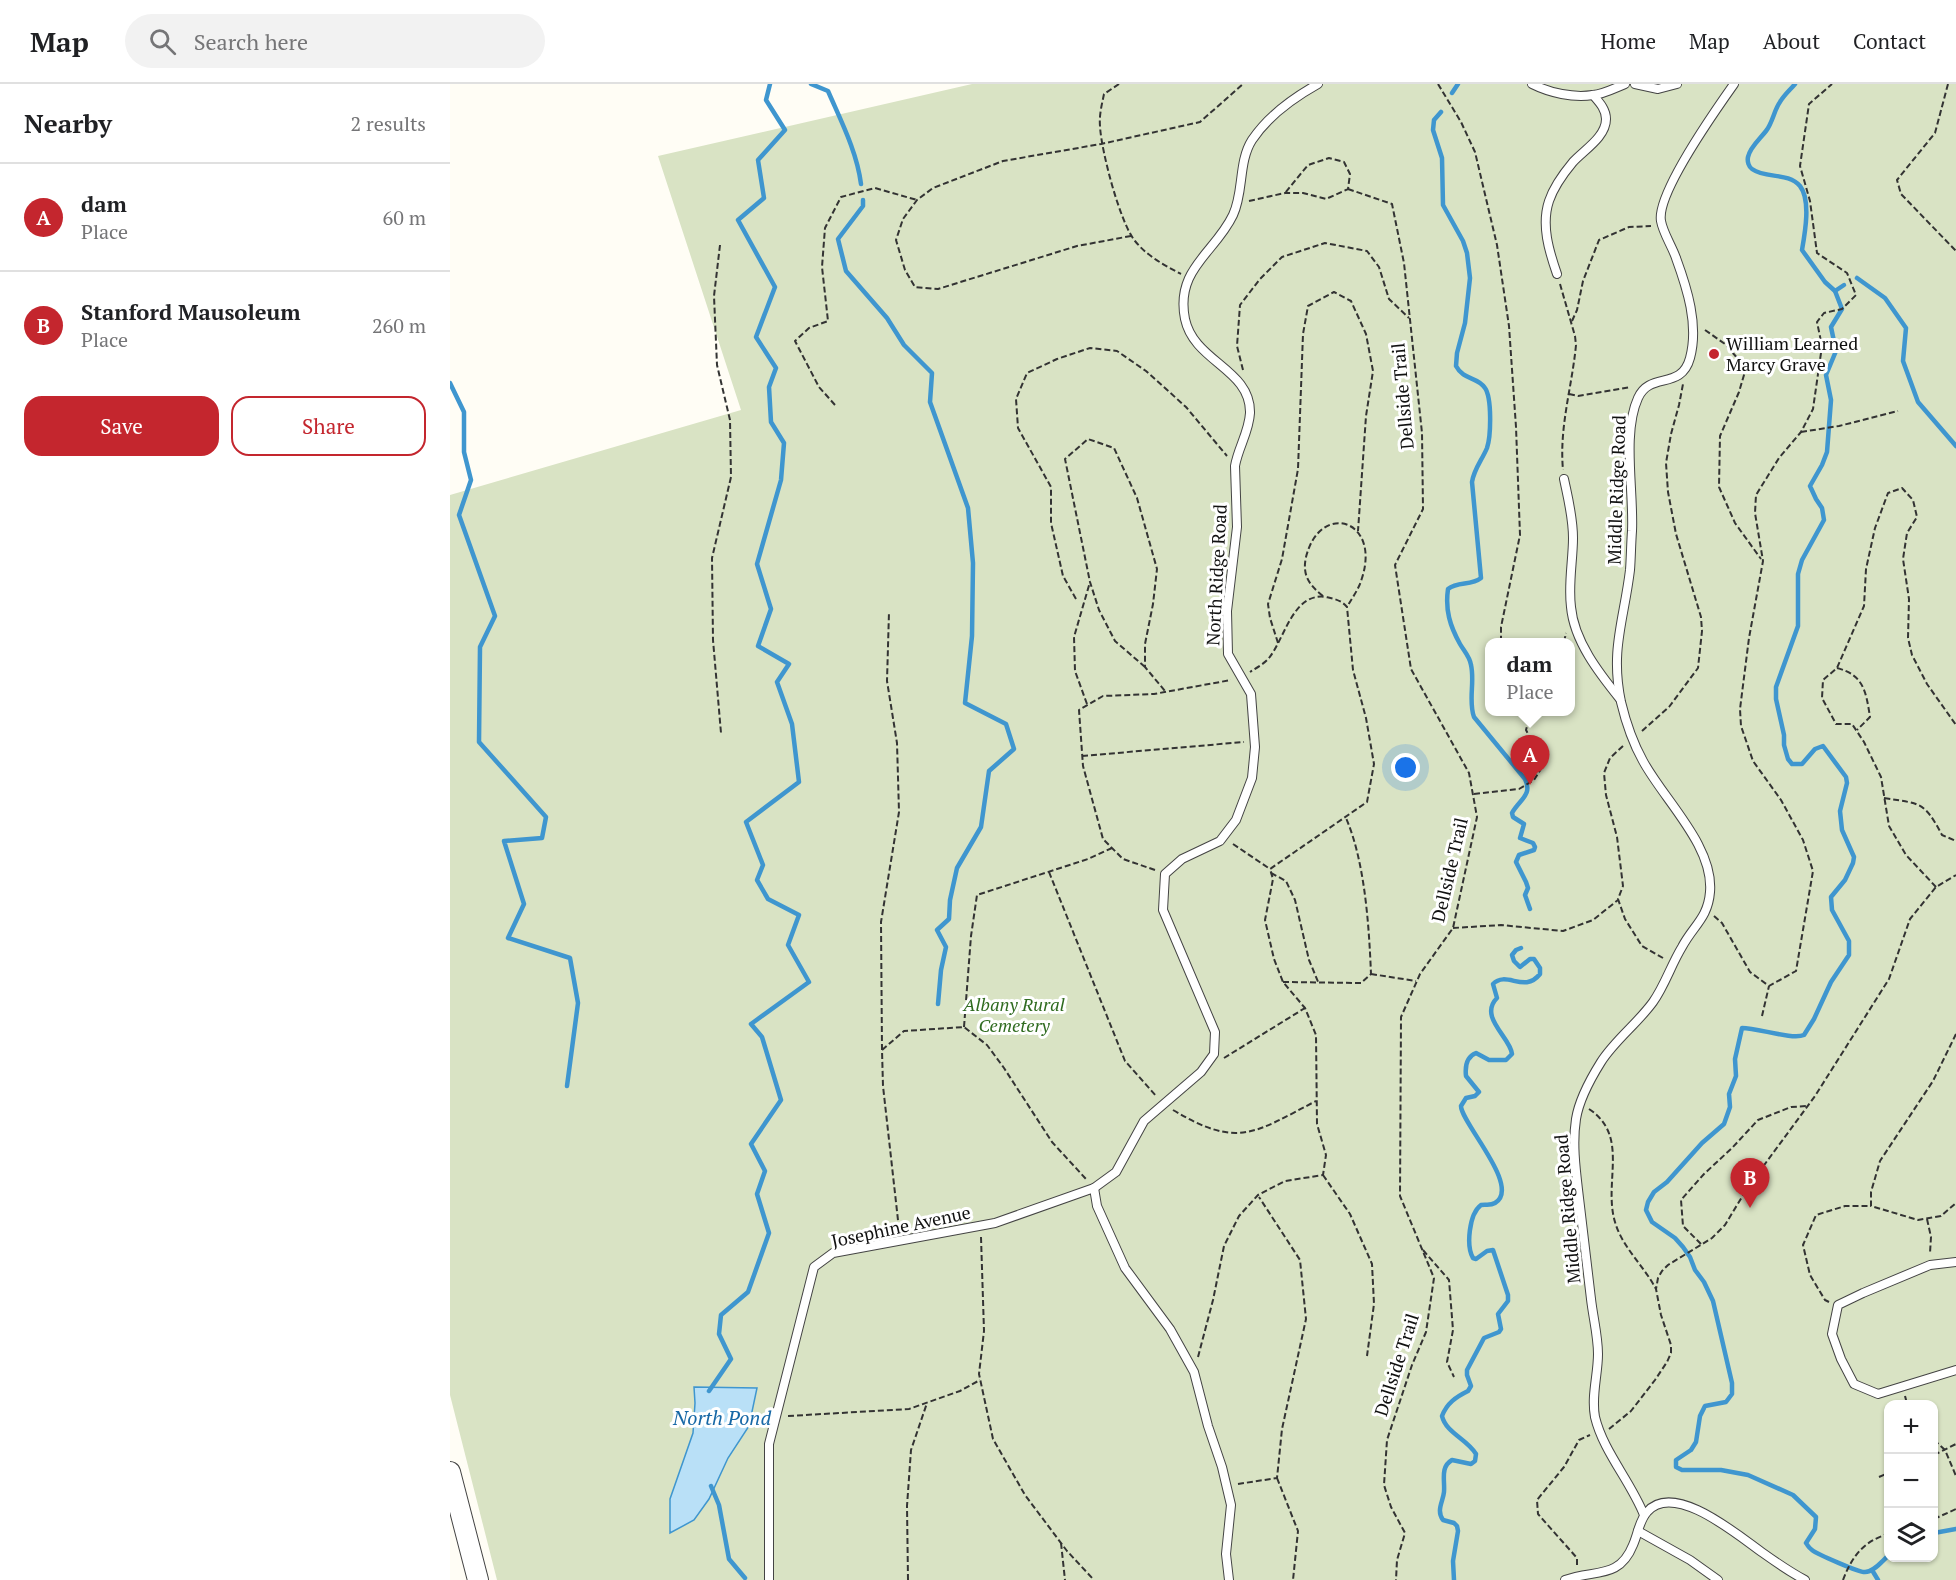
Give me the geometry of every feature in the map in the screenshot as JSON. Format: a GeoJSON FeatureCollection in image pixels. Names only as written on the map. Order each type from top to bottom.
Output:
{"type":"FeatureCollection","features":[{"type":"Feature","properties":{"kind":"street"},"geometry":{"type":"LineString","coordinates":[[450,1472],[478,1580]]}},
{"type":"Feature","properties":{"kind":"lane"},"geometry":{"type":"LineString","coordinates":[[1242,386],[1204,353],[1188,329],[1183,308],[1184,296],[1189,278],[1207,249],[1227,225],[1237,204],[1247,150],[1252,140],[1286,104],[1318,84]]}},
{"type":"Feature","properties":{"kind":"lane"},"geometry":{"type":"LineString","coordinates":[[1532,84],[1557,93],[1593,95],[1625,84]]}},
{"type":"Feature","properties":{"kind":"lane"},"geometry":{"type":"LineString","coordinates":[[1635,84],[1658,88],[1677,84]]}},
{"type":"Feature","properties":{"kind":"lane"},"geometry":{"type":"LineString","coordinates":[[1652,383],[1678,376],[1685,370],[1691,351],[1692,323],[1689,297],[1660,220],[1664,200],[1701,131],[1734,84]]}},
{"type":"Feature","properties":{"kind":"lane"},"geometry":{"type":"LineString","coordinates":[[1557,274],[1547,233],[1546,213],[1560,178],[1604,128],[1606,122],[1604,109],[1593,95]]}},
{"type":"Feature","properties":{"kind":"lane","name":"Middle Ridge Road"},"geometry":{"type":"LineString","coordinates":[[1644,1515],[1601,1432],[1594,1408],[1598,1353],[1575,1157],[1576,1120],[1602,1060],[1653,1002],[1680,950],[1707,911],[1711,885],[1701,851],[1689,828],[1644,763],[1632,739],[1621,700],[1616,662],[1618,633],[1630,572],[1632,526],[1630,432],[1638,398],[1652,383]]}},
{"type":"Feature","properties":{"kind":"lane","name":"North Ridge Road"},"geometry":{"type":"LineString","coordinates":[[1165,874],[1182,859],[1220,841],[1236,820],[1252,778],[1255,741],[1251,694],[1228,654],[1227,611],[1237,527],[1235,466],[1250,413],[1248,399],[1242,386]]}},
{"type":"Feature","properties":{"kind":"lane","name":"Middle Ridge Road"},"geometry":{"type":"LineString","coordinates":[[1564,479],[1572,524],[1570,598],[1573,616],[1578,633],[1592,661],[1621,700]]}},
{"type":"Feature","properties":{"kind":"lane"},"geometry":{"type":"LineString","coordinates":[[1165,874],[1163,910],[1215,1032],[1214,1054],[1201,1072],[1144,1121],[1116,1172],[1094,1188],[1097,1206],[1125,1268],[1170,1329],[1194,1372],[1231,1505],[1226,1554],[1229,1580]]}},
{"type":"Feature","properties":{"kind":"lane","name":"Josephine Avenue"},"geometry":{"type":"LineString","coordinates":[[769,1580],[769,1444],[814,1267],[833,1253],[995,1224],[1094,1188]]}},
{"type":"Feature","properties":{"kind":"lane"},"geometry":{"type":"LineString","coordinates":[[1956,1262],[1930,1265],[1838,1305],[1832,1334],[1841,1359],[1854,1384],[1878,1394],[1956,1370]]}},
{"type":"Feature","properties":{"kind":"lane"},"geometry":{"type":"LineString","coordinates":[[1565,1580],[1576,1576],[1603,1574],[1618,1567],[1630,1553],[1644,1515],[1651,1507],[1664,1503],[1682,1504],[1714,1518],[1775,1562],[1805,1580]]}},
{"type":"Feature","properties":{"kind":"lane"},"geometry":{"type":"LineString","coordinates":[[1638,1532],[1690,1560],[1718,1580]]}},
{"type":"Feature","properties":{"kind":"path"},"geometry":{"type":"LineString","coordinates":[[1119,84],[1104,94],[1100,123],[1101,144],[1115,195],[1131,236],[1154,258],[1189,278]]}},
{"type":"Feature","properties":{"kind":"path"},"geometry":{"type":"LineString","coordinates":[[1131,236],[1077,246],[938,289],[915,287],[905,270],[896,240],[903,219],[917,200],[933,188],[1003,161],[1101,144],[1200,122],[1243,84]]}},
{"type":"Feature","properties":{"kind":"path"},"geometry":{"type":"LineString","coordinates":[[1438,84],[1461,122],[1475,152],[1497,245],[1509,326],[1520,535],[1501,627],[1502,638]]}},
{"type":"Feature","properties":{"kind":"path"},"geometry":{"type":"LineString","coordinates":[[1762,1016],[1769,986],[1796,970],[1814,871],[1803,840],[1781,800],[1753,760],[1742,726],[1740,709],[1749,638],[1763,561],[1755,513],[1756,495],[1779,458],[1802,432],[1813,409],[1822,346],[1817,322],[1824,313],[1842,309],[1856,295],[1847,273],[1817,253],[1810,201],[1800,166],[1809,104],[1832,84]]}},
{"type":"Feature","properties":{"kind":"path"},"geometry":{"type":"LineString","coordinates":[[1948,84],[1935,133],[1897,180],[1900,194],[1956,251]]}},
{"type":"Feature","properties":{"kind":"path"},"geometry":{"type":"LineString","coordinates":[[1237,204],[1285,193],[1303,193],[1326,199],[1348,189],[1350,174],[1344,162],[1329,158],[1308,165],[1285,193]]}},
{"type":"Feature","properties":{"kind":"path"},"geometry":{"type":"LineString","coordinates":[[835,405],[819,387],[795,341],[809,327],[828,321],[822,267],[825,228],[841,197],[875,188],[917,200]]}},
{"type":"Feature","properties":{"kind":"path","name":"Dellside Trail"},"geometry":{"type":"LineString","coordinates":[[1348,189],[1392,204],[1404,263],[1422,433],[1423,509],[1395,565],[1411,669],[1469,773],[1477,817],[1453,928],[1420,974],[1401,1017],[1400,1196],[1434,1278],[1426,1332],[1412,1365],[1387,1440],[1384,1485],[1391,1507],[1405,1533],[1397,1560],[1396,1580]]}},
{"type":"Feature","properties":{"kind":"path"},"geometry":{"type":"LineString","coordinates":[[1572,323],[1577,310],[1582,281],[1599,240],[1629,227],[1663,226]]}},
{"type":"Feature","properties":{"kind":"path"},"geometry":{"type":"LineString","coordinates":[[1242,386],[1245,378],[1237,346],[1240,305],[1260,279],[1282,257],[1325,243],[1367,250],[1379,267],[1389,300],[1409,318]]}},
{"type":"Feature","properties":{"kind":"path"},"geometry":{"type":"LineString","coordinates":[[720,246],[714,296],[717,365],[730,420],[731,477],[712,558],[712,640],[721,733]]}},
{"type":"Feature","properties":{"kind":"path"},"geometry":{"type":"LineString","coordinates":[[1557,274],[1572,323],[1576,345],[1561,448],[1564,479]]}},
{"type":"Feature","properties":{"kind":"path"},"geometry":{"type":"LineString","coordinates":[[1278,644],[1268,604],[1282,559],[1298,469],[1303,334],[1308,306],[1334,292],[1351,301],[1366,334],[1373,371],[1366,416],[1358,531]]}},
{"type":"Feature","properties":{"kind":"path"},"geometry":{"type":"LineString","coordinates":[[1692,323],[1725,344],[1746,368],[1739,392],[1720,436],[1719,487],[1735,523],[1763,561]]}},
{"type":"Feature","properties":{"kind":"path"},"geometry":{"type":"LineString","coordinates":[[1076,598],[1063,576],[1051,523],[1051,487],[1018,428],[1016,399],[1027,373],[1057,359],[1090,348],[1117,351],[1146,371],[1186,407],[1235,466]]}},
{"type":"Feature","properties":{"kind":"path"},"geometry":{"type":"LineString","coordinates":[[1453,928],[1501,925],[1563,931],[1593,920],[1618,900],[1623,886],[1622,876],[1617,837],[1606,795],[1604,773],[1610,758],[1669,707],[1698,668],[1702,631],[1701,616],[1676,534],[1668,492],[1666,463],[1685,370]]}},
{"type":"Feature","properties":{"kind":"path"},"geometry":{"type":"LineString","coordinates":[[1569,394],[1578,396],[1652,383]]}},
{"type":"Feature","properties":{"kind":"path"},"geometry":{"type":"LineString","coordinates":[[1802,432],[1839,426],[1898,411]]}},
{"type":"Feature","properties":{"kind":"path"},"geometry":{"type":"LineString","coordinates":[[1145,667],[1145,644],[1154,604],[1157,569],[1137,498],[1114,448],[1088,439],[1065,459],[1090,582],[1100,610],[1116,641],[1145,667],[1165,692]]}},
{"type":"Feature","properties":{"kind":"path"},"geometry":{"type":"LineString","coordinates":[[1936,887],[1906,855],[1889,826],[1881,777],[1857,730],[1852,724],[1836,724],[1822,698],[1823,680],[1837,668],[1864,606],[1866,569],[1875,528],[1888,493],[1902,488],[1913,500],[1917,517],[1907,533],[1903,559],[1909,599],[1908,638],[1912,655],[1927,684],[1956,725]]}},
{"type":"Feature","properties":{"kind":"path"},"geometry":{"type":"LineString","coordinates":[[1270,869],[1367,802],[1374,765],[1366,718],[1353,670],[1347,607],[1362,579],[1365,563],[1364,541],[1353,526],[1344,523],[1323,528],[1308,548],[1305,561],[1306,578],[1313,589],[1323,596],[1342,602],[1347,607]]}},
{"type":"Feature","properties":{"kind":"path"},"geometry":{"type":"LineString","coordinates":[[1087,705],[1075,671],[1074,637],[1090,582]]}},
{"type":"Feature","properties":{"kind":"path"},"geometry":{"type":"LineString","coordinates":[[1165,874],[1123,859],[1103,838],[1083,766],[1079,710],[1103,696],[1165,692],[1242,677],[1268,660],[1296,612],[1305,602],[1314,597],[1323,596]]}},
{"type":"Feature","properties":{"kind":"path"},"geometry":{"type":"LineString","coordinates":[[889,612],[887,681],[897,743],[899,812],[881,922],[882,1050],[885,1108],[901,1240]]}},
{"type":"Feature","properties":{"kind":"path"},"geometry":{"type":"LineString","coordinates":[[1837,668],[1851,672],[1866,691],[1870,717],[1857,730]]}},
{"type":"Feature","properties":{"kind":"path"},"geometry":{"type":"LineString","coordinates":[[1473,794],[1519,789],[1534,780],[1544,764],[1526,730],[1530,716]]}},
{"type":"Feature","properties":{"kind":"path"},"geometry":{"type":"LineString","coordinates":[[1082,756],[1255,741]]}},
{"type":"Feature","properties":{"kind":"path"},"geometry":{"type":"LineString","coordinates":[[1884,798],[1918,803],[1931,814],[1942,835],[1956,841]]}},
{"type":"Feature","properties":{"kind":"path"},"geometry":{"type":"LineString","coordinates":[[1346,818],[1354,837],[1369,926],[1371,974]]}},
{"type":"Feature","properties":{"kind":"path"},"geometry":{"type":"LineString","coordinates":[[1223,837],[1270,869],[1273,879],[1265,920],[1274,959],[1283,982],[1305,1008],[1316,1035],[1317,1124],[1326,1155],[1323,1175],[1350,1214],[1372,1264],[1374,1304],[1367,1356]]}},
{"type":"Feature","properties":{"kind":"path"},"geometry":{"type":"LineString","coordinates":[[964,1027],[971,936],[977,895],[1088,859],[1112,848]]}},
{"type":"Feature","properties":{"kind":"path"},"geometry":{"type":"LineString","coordinates":[[1049,872],[1125,1061],[1163,1104],[1193,1122],[1218,1132],[1241,1134],[1269,1125],[1316,1101]]}},
{"type":"Feature","properties":{"kind":"path"},"geometry":{"type":"LineString","coordinates":[[1271,873],[1286,881],[1295,900],[1309,960],[1319,984]]}},
{"type":"Feature","properties":{"kind":"path"},"geometry":{"type":"LineString","coordinates":[[1656,1290],[1662,1271],[1692,1249],[1712,1238],[1725,1225],[1748,1187],[1807,1106],[1889,979],[1910,920],[1936,887],[1956,875]]}},
{"type":"Feature","properties":{"kind":"path"},"geometry":{"type":"LineString","coordinates":[[1618,900],[1625,919],[1642,946],[1674,965]]}},
{"type":"Feature","properties":{"kind":"path"},"geometry":{"type":"LineString","coordinates":[[1707,911],[1722,923],[1750,972],[1769,986]]}},
{"type":"Feature","properties":{"kind":"path"},"geometry":{"type":"LineString","coordinates":[[1371,974],[1416,981]]}},
{"type":"Feature","properties":{"kind":"path"},"geometry":{"type":"LineString","coordinates":[[1283,982],[1361,983],[1371,974]]}},
{"type":"Feature","properties":{"kind":"path"},"geometry":{"type":"LineString","coordinates":[[1201,1072],[1305,1008]]}},
{"type":"Feature","properties":{"kind":"path"},"geometry":{"type":"LineString","coordinates":[[882,1050],[904,1030],[964,1027],[987,1045],[1052,1142],[1094,1188]]}},
{"type":"Feature","properties":{"kind":"path"},"geometry":{"type":"LineString","coordinates":[[1871,1206],[1871,1192],[1880,1161],[1933,1081],[1956,1034]]}},
{"type":"Feature","properties":{"kind":"path"},"geometry":{"type":"LineString","coordinates":[[1576,1576],[1577,1558],[1538,1514],[1538,1500],[1564,1467],[1579,1440],[1601,1432],[1631,1411],[1667,1362],[1671,1345],[1656,1290],[1648,1274],[1626,1244],[1615,1222],[1610,1191],[1614,1153],[1609,1130],[1601,1119],[1581,1104]]}},
{"type":"Feature","properties":{"kind":"path"},"geometry":{"type":"LineString","coordinates":[[1701,1244],[1683,1226],[1682,1200],[1704,1174],[1732,1149],[1758,1120],[1791,1107],[1807,1106]]}},
{"type":"Feature","properties":{"kind":"path"},"geometry":{"type":"LineString","coordinates":[[1194,1372],[1213,1300],[1224,1246],[1239,1216],[1258,1196],[1285,1181],[1323,1175]]}},
{"type":"Feature","properties":{"kind":"path"},"geometry":{"type":"LineString","coordinates":[[1258,1196],[1300,1260],[1306,1319],[1282,1429],[1277,1478],[1298,1531],[1293,1580]]}},
{"type":"Feature","properties":{"kind":"path"},"geometry":{"type":"LineString","coordinates":[[1838,1305],[1825,1300],[1810,1275],[1803,1245],[1816,1215],[1845,1206],[1871,1206],[1918,1220],[1941,1216],[1956,1203]]}},
{"type":"Feature","properties":{"kind":"path"},"geometry":{"type":"LineString","coordinates":[[1927,1219],[1931,1237],[1930,1265]]}},
{"type":"Feature","properties":{"kind":"path"},"geometry":{"type":"LineString","coordinates":[[981,1226],[984,1331],[979,1374],[993,1439],[1025,1495],[1061,1543],[1094,1580]]}},
{"type":"Feature","properties":{"kind":"path"},"geometry":{"type":"LineString","coordinates":[[1421,1248],[1449,1280],[1453,1330],[1447,1362],[1454,1377]]}},
{"type":"Feature","properties":{"kind":"path"},"geometry":{"type":"LineString","coordinates":[[776,1416],[909,1409],[960,1391],[981,1380]]}},
{"type":"Feature","properties":{"kind":"path"},"geometry":{"type":"LineString","coordinates":[[908,1580],[907,1506],[911,1450],[927,1401]]}},
{"type":"Feature","properties":{"kind":"path"},"geometry":{"type":"LineString","coordinates":[[1938,1444],[1945,1450],[1956,1476]]}},
{"type":"Feature","properties":{"kind":"path"},"geometry":{"type":"LineString","coordinates":[[1936,1454],[1956,1444]]}},
{"type":"Feature","properties":{"kind":"path"},"geometry":{"type":"LineString","coordinates":[[1880,1477],[1884,1475]]}},
{"type":"Feature","properties":{"kind":"path"},"geometry":{"type":"LineString","coordinates":[[1227,1486],[1277,1478]]}},
{"type":"Feature","properties":{"kind":"path"},"geometry":{"type":"LineString","coordinates":[[1938,1517],[1956,1509]]}},
{"type":"Feature","properties":{"kind":"path"},"geometry":{"type":"LineString","coordinates":[[1843,1580],[1865,1544],[1884,1535]]}},
{"type":"Feature","properties":{"kind":"path"},"geometry":{"type":"LineString","coordinates":[[1061,1543],[1065,1580]]}},
{"type":"Feature","properties":{"kind":"green space","name":"Albany Rural Cemetery"},"geometry":{"type":"Polygon","coordinates":[[[972,84],[1956,84],[1956,1580],[497,1580],[450,1395],[450,495],[741,410],[658,156],[972,84]]]}},
{"type":"Feature","properties":{"kind":"water","name":"North Pond"},"geometry":{"type":"Polygon","coordinates":[[[694,1387],[757,1388],[749,1426],[728,1458],[709,1499],[694,1520],[670,1533],[670,1499],[693,1433],[694,1387]]]}},
{"type":"Feature","properties":{"kind":"waterway"},"geometry":{"type":"LineString","coordinates":[[709,1391],[731,1359],[719,1334],[721,1315],[748,1292],[769,1233],[757,1194],[765,1171],[751,1144],[781,1100],[762,1037],[751,1024],[809,982],[788,945],[799,915],[768,899],[757,880],[763,865],[746,822],[799,782],[792,724],[777,682],[789,664],[758,646],[771,609],[757,564],[781,480],[784,443],[771,422],[769,387],[776,368],[756,337],[775,287],[738,220],[764,198],[758,160],[785,130],[766,100],[770,84]]}},
{"type":"Feature","properties":{"kind":"waterway"},"geometry":{"type":"LineString","coordinates":[[811,84],[828,91],[852,148],[861,184]]}},
{"type":"Feature","properties":{"kind":"waterway"},"geometry":{"type":"LineString","coordinates":[[1452,93],[1458,84]]}},
{"type":"Feature","properties":{"kind":"waterway"},"geometry":{"type":"LineString","coordinates":[[1795,84],[1782,99],[1768,127],[1751,150],[1748,162],[1749,166],[1758,172],[1783,177],[1800,186],[1806,208],[1802,250],[1825,282],[1835,291],[1842,309],[1831,327],[1836,351],[1826,375],[1831,400],[1827,452],[1810,486],[1822,508],[1824,520],[1802,560],[1798,574],[1798,626],[1776,687],[1776,699],[1784,745],[1792,764],[1802,764],[1815,749],[1823,746],[1846,777],[1847,783],[1840,811],[1842,830],[1854,857],[1845,880],[1831,897],[1832,910],[1849,941],[1849,955],[1831,982],[1804,1035],[1792,1036],[1742,1028],[1735,1059],[1736,1076],[1729,1094],[1730,1107],[1724,1124],[1702,1143],[1667,1182],[1654,1192],[1646,1210],[1652,1222],[1675,1238],[1683,1247],[1704,1282],[1713,1301],[1732,1383],[1732,1394],[1726,1402],[1705,1406],[1700,1416],[1696,1442],[1691,1450],[1676,1460],[1676,1467],[1682,1470],[1721,1470],[1748,1475],[1793,1495],[1816,1517],[1815,1529],[1806,1543],[1809,1548],[1838,1563],[1865,1572],[1875,1568],[1884,1560]]}},
{"type":"Feature","properties":{"kind":"waterway"},"geometry":{"type":"LineString","coordinates":[[1441,112],[1434,120],[1433,130],[1442,158],[1443,205],[1463,241],[1470,278],[1465,323],[1456,366],[1459,371],[1485,388],[1489,400],[1490,417],[1487,448],[1472,482],[1481,578],[1448,589],[1448,611],[1453,631],[1470,662],[1474,717],[1525,779],[1527,785],[1524,797],[1512,813],[1513,817],[1524,824],[1520,838],[1533,843],[1535,847],[1534,850],[1519,855],[1516,862],[1528,888],[1525,895],[1530,909]]}},
{"type":"Feature","properties":{"kind":"waterway"},"geometry":{"type":"LineString","coordinates":[[863,200],[863,206],[838,239],[846,271],[887,318],[904,345],[932,373],[930,402],[968,508],[973,563],[972,636],[965,703],[1006,724],[1014,749],[989,771],[981,827],[957,868],[950,900],[949,919],[937,930],[946,947],[938,1004]]}},
{"type":"Feature","properties":{"kind":"waterway"},"geometry":{"type":"LineString","coordinates":[[1857,278],[1885,298],[1906,328],[1903,361],[1918,402],[1956,446]]}},
{"type":"Feature","properties":{"kind":"waterway"},"geometry":{"type":"LineString","coordinates":[[1835,291],[1844,285]]}},
{"type":"Feature","properties":{"kind":"waterway"},"geometry":{"type":"LineString","coordinates":[[450,383],[464,412],[464,452],[471,480],[459,515],[495,616],[480,647],[479,742],[546,817],[542,838],[504,841],[524,904],[508,938],[570,958],[578,1003],[567,1086]]}},
{"type":"Feature","properties":{"kind":"waterway"},"geometry":{"type":"LineString","coordinates":[[1454,1580],[1453,1561],[1458,1531],[1457,1526],[1443,1520],[1440,1513],[1444,1492],[1444,1470],[1452,1460],[1471,1464],[1475,1461],[1476,1454],[1452,1432],[1442,1416],[1449,1404],[1468,1391],[1471,1386],[1467,1370],[1484,1338],[1501,1329],[1498,1314],[1508,1301],[1493,1250],[1487,1251],[1476,1259],[1471,1253],[1470,1230],[1474,1215],[1481,1205],[1495,1203],[1501,1195],[1501,1183],[1461,1106],[1466,1098],[1475,1096],[1479,1092],[1466,1076],[1466,1066],[1470,1057],[1476,1053],[1489,1060],[1506,1060],[1512,1054],[1491,1013],[1492,1005],[1497,998],[1493,984],[1504,979],[1528,982],[1540,974],[1540,968],[1534,959],[1530,959],[1520,967],[1514,961],[1512,955],[1521,948]]}},
{"type":"Feature","properties":{"kind":"waterway"},"geometry":{"type":"LineString","coordinates":[[711,1486],[719,1505],[729,1559],[745,1578]]}},
{"type":"Feature","properties":{"kind":"waterway"},"geometry":{"type":"LineString","coordinates":[[1938,1532],[1956,1529]]}},
{"type":"Feature","properties":{"kind":"waterway"},"geometry":{"type":"LineString","coordinates":[[1872,1570],[1878,1580]]}},
{"type":"Feature","properties":{"kind":"place","name":"William Learned Marcy Grave"},"geometry":{"type":"Point","coordinates":[1714,354]}},
{"type":"Feature","properties":{"kind":"place","name":"dam"},"geometry":{"type":"Point","coordinates":[1530,785]}},
{"type":"Feature","properties":{"kind":"place","name":"Stanford Mausoleum"},"geometry":{"type":"Point","coordinates":[1750,1208]}}]}
